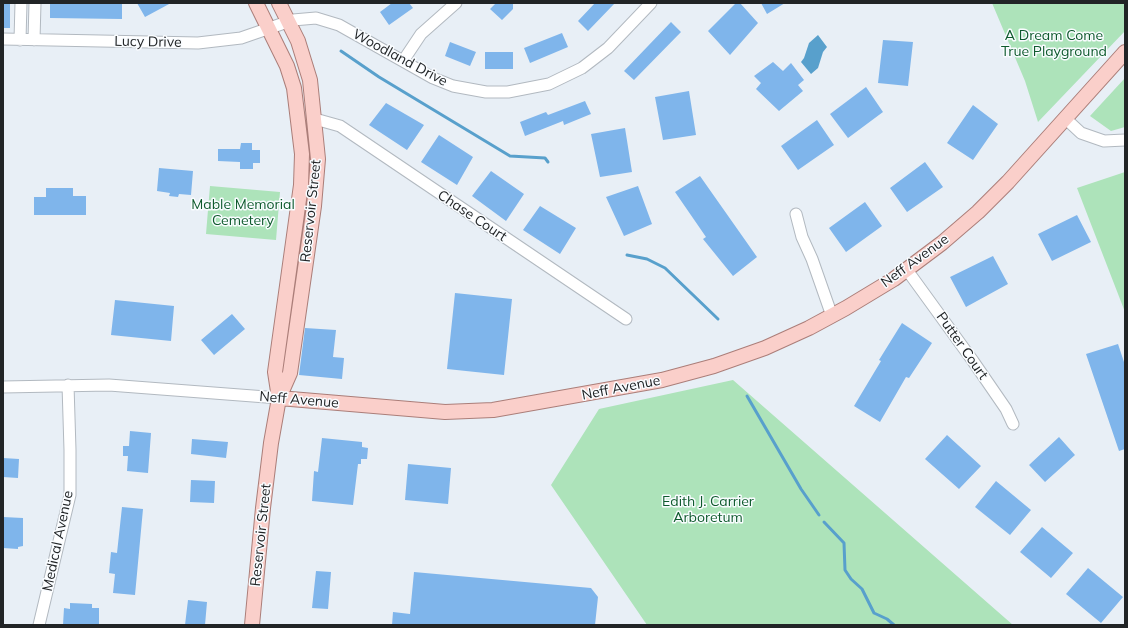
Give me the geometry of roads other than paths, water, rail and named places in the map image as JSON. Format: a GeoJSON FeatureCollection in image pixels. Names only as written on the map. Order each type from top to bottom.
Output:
{"type":"FeatureCollection","features":[{"type":"Feature","properties":{"kind":"main road","name":"Reservoir Street"},"geometry":{"type":"LineString","coordinates":[[256,3],[287,66],[294,88],[302,154],[301,185],[275,372],[279,398]]}},
{"type":"Feature","properties":{"kind":"main road","name":"Reservoir Street"},"geometry":{"type":"LineString","coordinates":[[252,625],[263,508],[279,398],[290,372],[314,206],[318,160],[310,80],[289,21],[279,3]]}},
{"type":"Feature","properties":{"kind":"main road","name":"Neff Avenue"},"geometry":{"type":"LineString","coordinates":[[279,398],[444,412],[503,408],[631,387],[700,370],[765,348],[832,316],[907,270],[942,243],[978,212],[1066,119],[1125,52]]}},
{"type":"Feature","properties":{"kind":"street"},"geometry":{"type":"LineString","coordinates":[[20,40],[21,3]]}},
{"type":"Feature","properties":{"kind":"street"},"geometry":{"type":"LineString","coordinates":[[34,40],[35,3]]}},
{"type":"Feature","properties":{"kind":"street"},"geometry":{"type":"LineString","coordinates":[[403,61],[421,34],[456,3]]}},
{"type":"Feature","properties":{"kind":"street","name":"Woodland Drive"},"geometry":{"type":"LineString","coordinates":[[289,21],[306,18],[330,21],[443,83],[463,89],[497,93],[527,90],[563,78],[591,62],[608,48],[651,3]]}},
{"type":"Feature","properties":{"kind":"street","name":"Lucy Drive"},"geometry":{"type":"LineString","coordinates":[[3,39],[198,44],[241,38],[289,21]]}},
{"type":"Feature","properties":{"kind":"street","name":"Chase Court"},"geometry":{"type":"LineString","coordinates":[[315,119],[340,126],[626,319]]}},
{"type":"Feature","properties":{"kind":"street"},"geometry":{"type":"LineString","coordinates":[[1066,119],[1081,133],[1104,141],[1125,140]]}},
{"type":"Feature","properties":{"kind":"street"},"geometry":{"type":"LineString","coordinates":[[796,214],[802,237],[812,259],[832,316]]}},
{"type":"Feature","properties":{"kind":"street","name":"Putter Court"},"geometry":{"type":"LineString","coordinates":[[907,270],[973,361],[1006,409],[1013,424]]}},
{"type":"Feature","properties":{"kind":"street","name":"Neff Avenue"},"geometry":{"type":"LineString","coordinates":[[3,387],[68,385],[135,386],[279,398]]}},
{"type":"Feature","properties":{"kind":"street","name":"Medical Avenue"},"geometry":{"type":"LineString","coordinates":[[39,625],[70,495],[68,385]]}},
{"type":"Feature","properties":{"kind":"water"},"geometry":{"type":"Polygon","coordinates":[[[818,35],[827,47],[823,52],[818,68],[811,74],[801,62],[804,58],[809,43],[818,35]]]}},
{"type":"Feature","properties":{"kind":"waterway"},"geometry":{"type":"LineString","coordinates":[[341,51],[379,77],[510,156],[545,158],[548,162]]}},
{"type":"Feature","properties":{"kind":"waterway"},"geometry":{"type":"LineString","coordinates":[[627,255],[647,259],[665,268],[718,319]]}},
{"type":"Feature","properties":{"kind":"waterway"},"geometry":{"type":"LineString","coordinates":[[747,396],[801,489],[819,515]]}},
{"type":"Feature","properties":{"kind":"waterway"},"geometry":{"type":"LineString","coordinates":[[824,522],[844,543],[845,570],[851,579],[862,589],[874,613],[887,619],[894,625]]}},
{"type":"Feature","properties":{"kind":"park label","name":"A Dream Come True Playground"},"geometry":{"type":"Point","coordinates":[1054,44]}},
{"type":"Feature","properties":{"kind":"park label","name":"Mable Memorial Cemetery"},"geometry":{"type":"Point","coordinates":[243,214]}},
{"type":"Feature","properties":{"kind":"park label","name":"Edith J. Carrier Arboretum"},"geometry":{"type":"Point","coordinates":[708,510]}}]}
